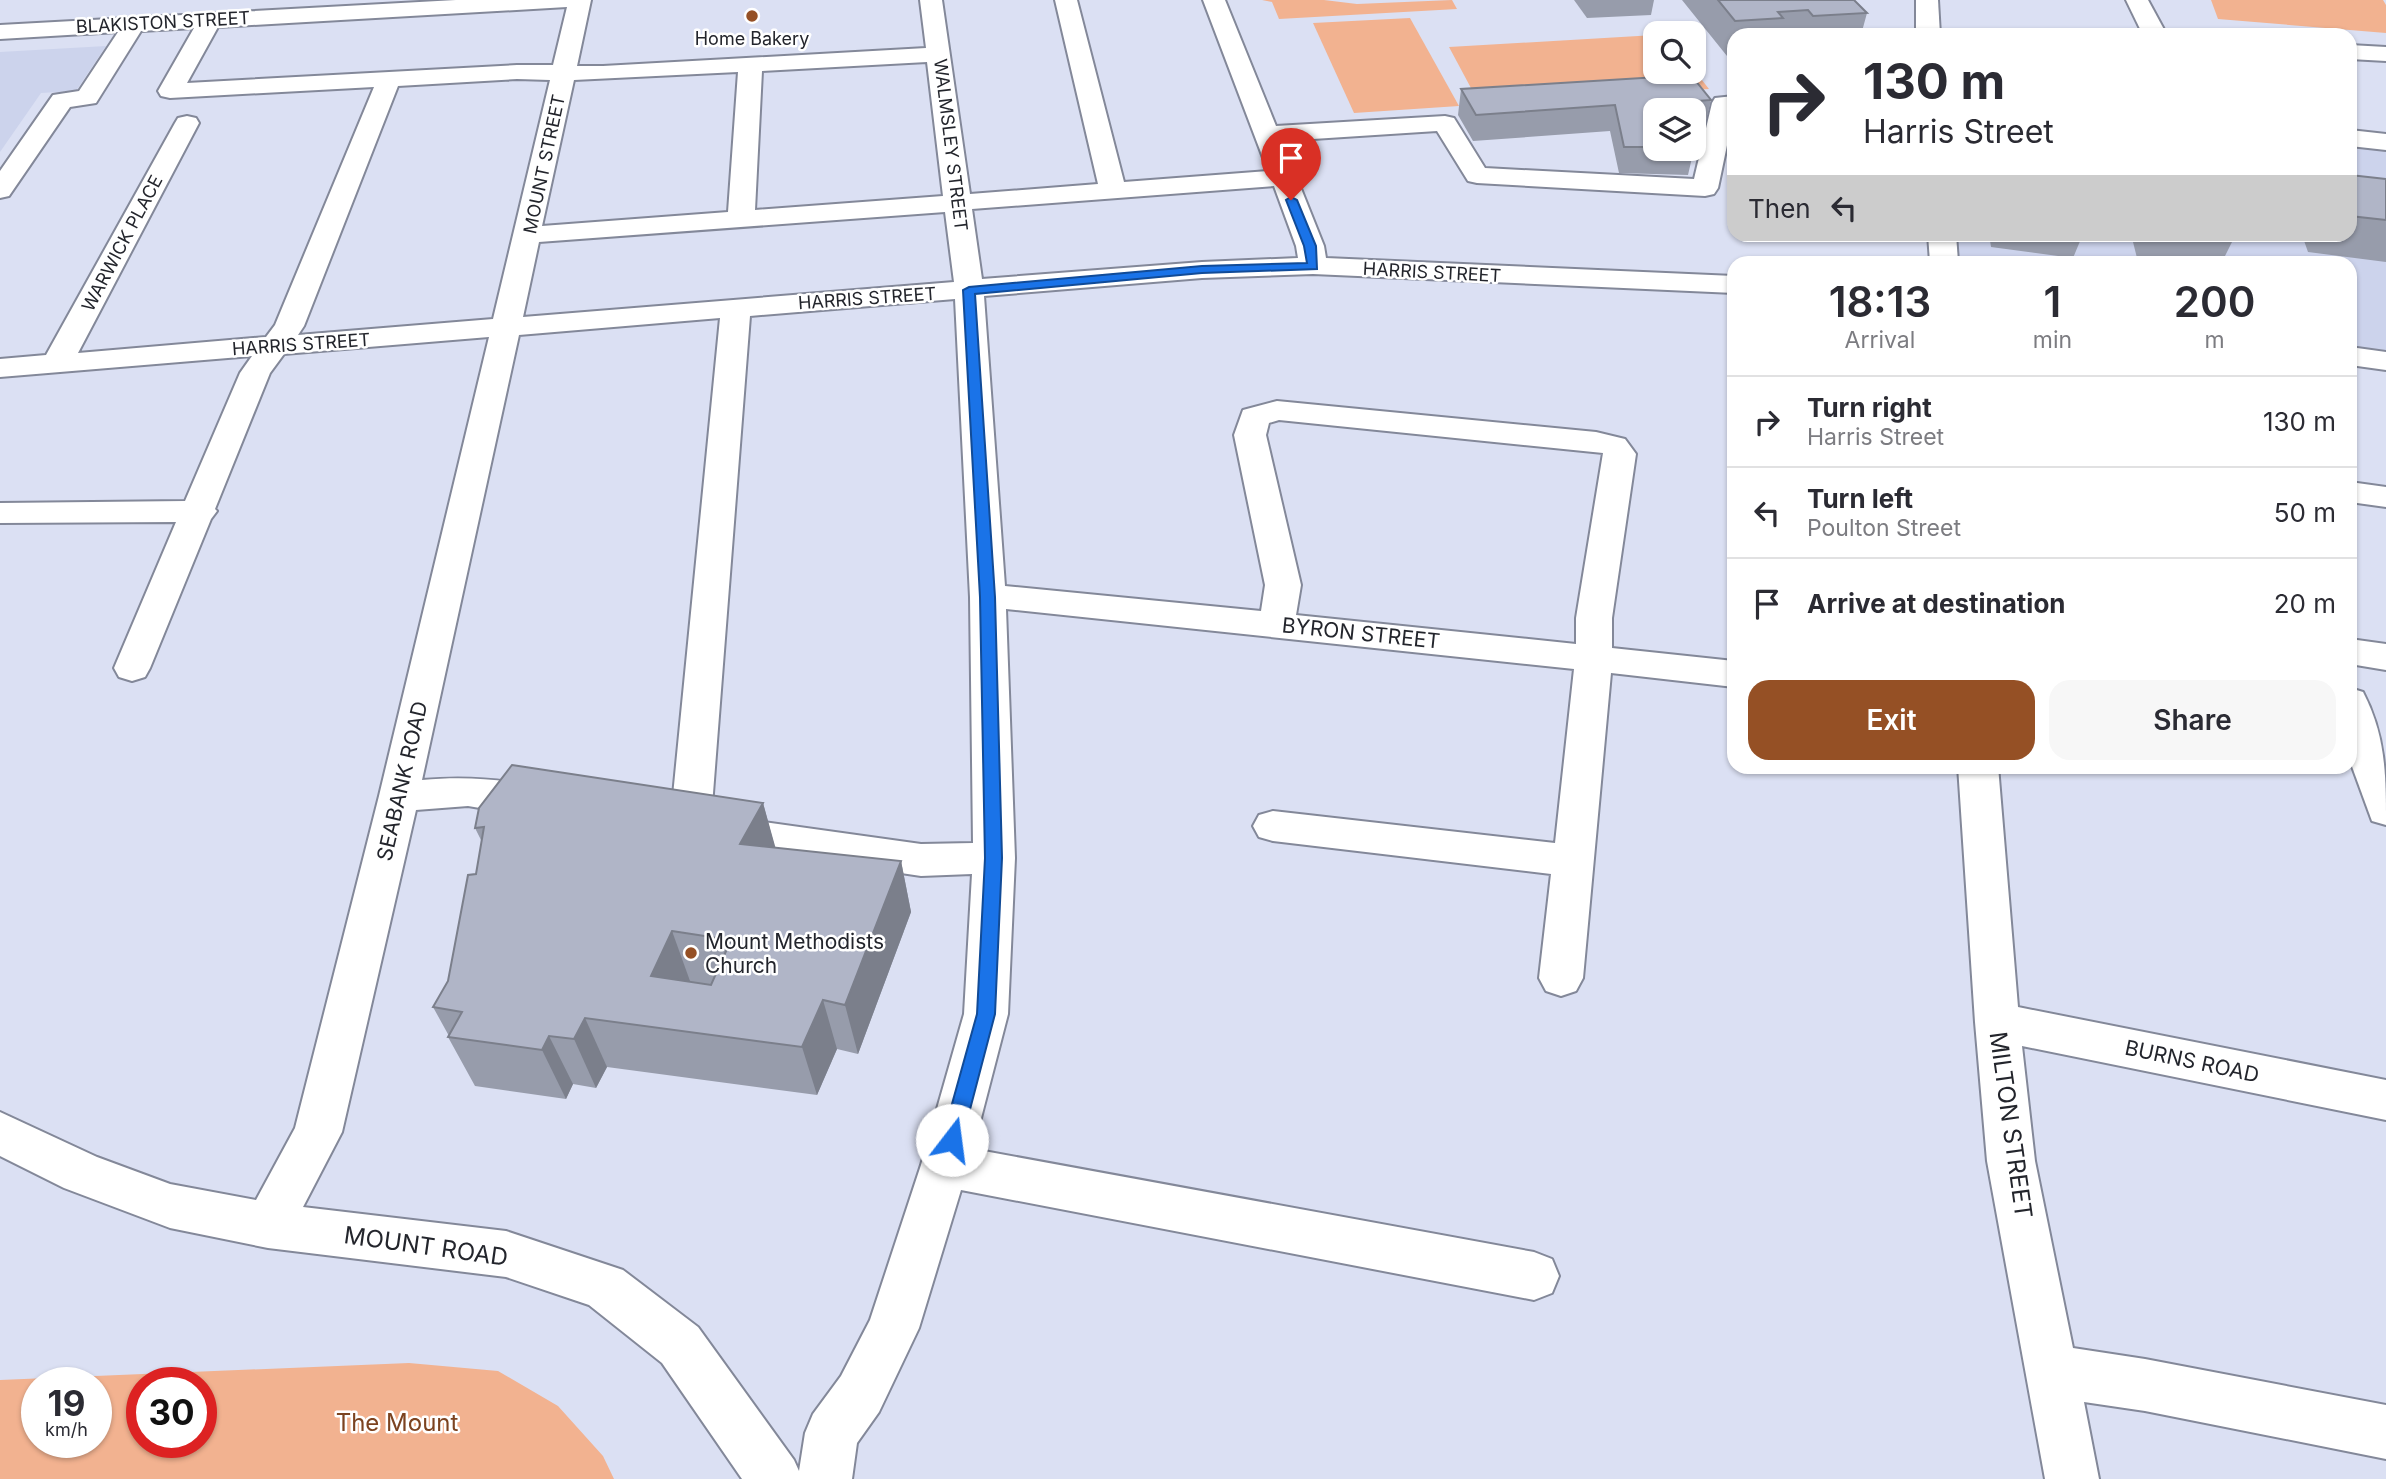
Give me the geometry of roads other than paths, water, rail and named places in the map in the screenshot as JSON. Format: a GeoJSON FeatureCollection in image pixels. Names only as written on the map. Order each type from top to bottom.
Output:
{"type":"FeatureCollection","features":[{"type":"Feature","properties":{"kind":"street"},"geometry":{"type":"LineString","coordinates":[[170,21],[184,0]]}},
{"type":"Feature","properties":{"kind":"street","name":"BLAKISTON STREET"},"geometry":{"type":"LineString","coordinates":[[0,32],[415,4],[579,0]]}},
{"type":"Feature","properties":{"kind":"street","name":"MOUNT STREET"},"geometry":{"type":"LineString","coordinates":[[507,328],[579,0]]}},
{"type":"Feature","properties":{"kind":"street","name":"WALMSLEY STREET"},"geometry":{"type":"LineString","coordinates":[[825,1479],[832,1433],[860,1394],[892,1328],[945,1165],[986,1014],[994,858],[988,597],[969,290],[932,0]]}},
{"type":"Feature","properties":{"kind":"street"},"geometry":{"type":"LineString","coordinates":[[1066,0],[1113,191]]}},
{"type":"Feature","properties":{"kind":"street"},"geometry":{"type":"LineString","coordinates":[[1213,0],[1310,246],[1313,266]]}},
{"type":"Feature","properties":{"kind":"street"},"geometry":{"type":"LineString","coordinates":[[1927,0],[1928,28]]}},
{"type":"Feature","properties":{"kind":"street"},"geometry":{"type":"LineString","coordinates":[[2137,0],[2151,28]]}},
{"type":"Feature","properties":{"kind":"street"},"geometry":{"type":"LineString","coordinates":[[211,19],[170,92],[517,72],[603,73],[939,54]]}},
{"type":"Feature","properties":{"kind":"street"},"geometry":{"type":"LineString","coordinates":[[0,190],[62,100],[87,98],[135,23]]}},
{"type":"Feature","properties":{"kind":"street"},"geometry":{"type":"LineString","coordinates":[[2357,52],[2386,54]]}},
{"type":"Feature","properties":{"kind":"street"},"geometry":{"type":"LineString","coordinates":[[741,219],[750,66]]}},
{"type":"Feature","properties":{"kind":"street"},"geometry":{"type":"LineString","coordinates":[[132,668],[200,511],[254,373],[289,326],[389,79]]}},
{"type":"Feature","properties":{"kind":"street"},"geometry":{"type":"LineString","coordinates":[[1265,134],[1445,122],[1477,175],[1705,188],[1724,103],[1727,103]]}},
{"type":"Feature","properties":{"kind":"street","name":"WARWICK PLACE"},"geometry":{"type":"LineString","coordinates":[[57,363],[187,123]]}},
{"type":"Feature","properties":{"kind":"street"},"geometry":{"type":"LineString","coordinates":[[2357,139],[2386,142]]}},
{"type":"Feature","properties":{"kind":"street"},"geometry":{"type":"LineString","coordinates":[[529,235],[1282,178]]}},
{"type":"Feature","properties":{"kind":"street","name":"HARRIS STREET"},"geometry":{"type":"LineString","coordinates":[[0,368],[1202,270],[1313,266],[1727,285]]}},
{"type":"Feature","properties":{"kind":"street"},"geometry":{"type":"LineString","coordinates":[[690,826],[736,308]]}},
{"type":"Feature","properties":{"kind":"street","name":"SEABANK ROAD"},"geometry":{"type":"LineString","coordinates":[[268,1224],[318,1132],[507,328]]}},
{"type":"Feature","properties":{"kind":"street"},"geometry":{"type":"LineString","coordinates":[[2357,357],[2386,361]]}},
{"type":"Feature","properties":{"kind":"street"},"geometry":{"type":"LineString","coordinates":[[1276,624],[1283,585],[1250,435],[1254,417],[1277,410],[1597,442],[1614,446],[1620,454],[1594,618],[1594,659],[1561,978]]}},
{"type":"Feature","properties":{"kind":"street"},"geometry":{"type":"LineString","coordinates":[[2357,493],[2386,497]]}},
{"type":"Feature","properties":{"kind":"street"},"geometry":{"type":"LineString","coordinates":[[0,513],[200,511]]}},
{"type":"Feature","properties":{"kind":"street","name":"BYRON STREET"},"geometry":{"type":"LineString","coordinates":[[988,597],[1030,598],[1727,673]]}},
{"type":"Feature","properties":{"kind":"street"},"geometry":{"type":"LineString","coordinates":[[2357,652],[2386,657]]}},
{"type":"Feature","properties":{"kind":"street"},"geometry":{"type":"LineString","coordinates":[[2357,722],[2386,810]]}},
{"type":"Feature","properties":{"kind":"street","name":"MILTON STREET"},"geometry":{"type":"LineString","coordinates":[[1979,774],[1997,1022],[2011,1161],[2072,1479]]}},
{"type":"Feature","properties":{"kind":"street"},"geometry":{"type":"LineString","coordinates":[[399,796],[468,791],[573,808]]}},
{"type":"Feature","properties":{"kind":"street"},"geometry":{"type":"LineString","coordinates":[[651,820],[921,860],[994,858]]}},
{"type":"Feature","properties":{"kind":"street"},"geometry":{"type":"LineString","coordinates":[[1273,826],[1575,861]]}},
{"type":"Feature","properties":{"kind":"street","name":"BURNS ROAD"},"geometry":{"type":"LineString","coordinates":[[1997,1022],[2386,1100]]}},
{"type":"Feature","properties":{"kind":"street","name":"MOUNT ROAD"},"geometry":{"type":"LineString","coordinates":[[0,1133],[81,1173],[170,1206],[268,1224],[506,1254],[605,1287],[680,1345],[775,1479]]}},
{"type":"Feature","properties":{"kind":"street"},"geometry":{"type":"LineString","coordinates":[[945,1165],[1534,1276]]}},
{"type":"Feature","properties":{"kind":"street"},"geometry":{"type":"LineString","coordinates":[[2052,1371],[2145,1385],[2386,1432]]}},
{"type":"Feature","properties":{"kind":"place","name":"Home Bakery"},"geometry":{"type":"Point","coordinates":[752,16]}},
{"type":"Feature","properties":{"kind":"place","name":"Mount Methodists Church"},"geometry":{"type":"Point","coordinates":[691,953]}},
{"type":"Feature","properties":{"kind":"park label","name":"The Mount"},"geometry":{"type":"Point","coordinates":[397,1422]}}]}
